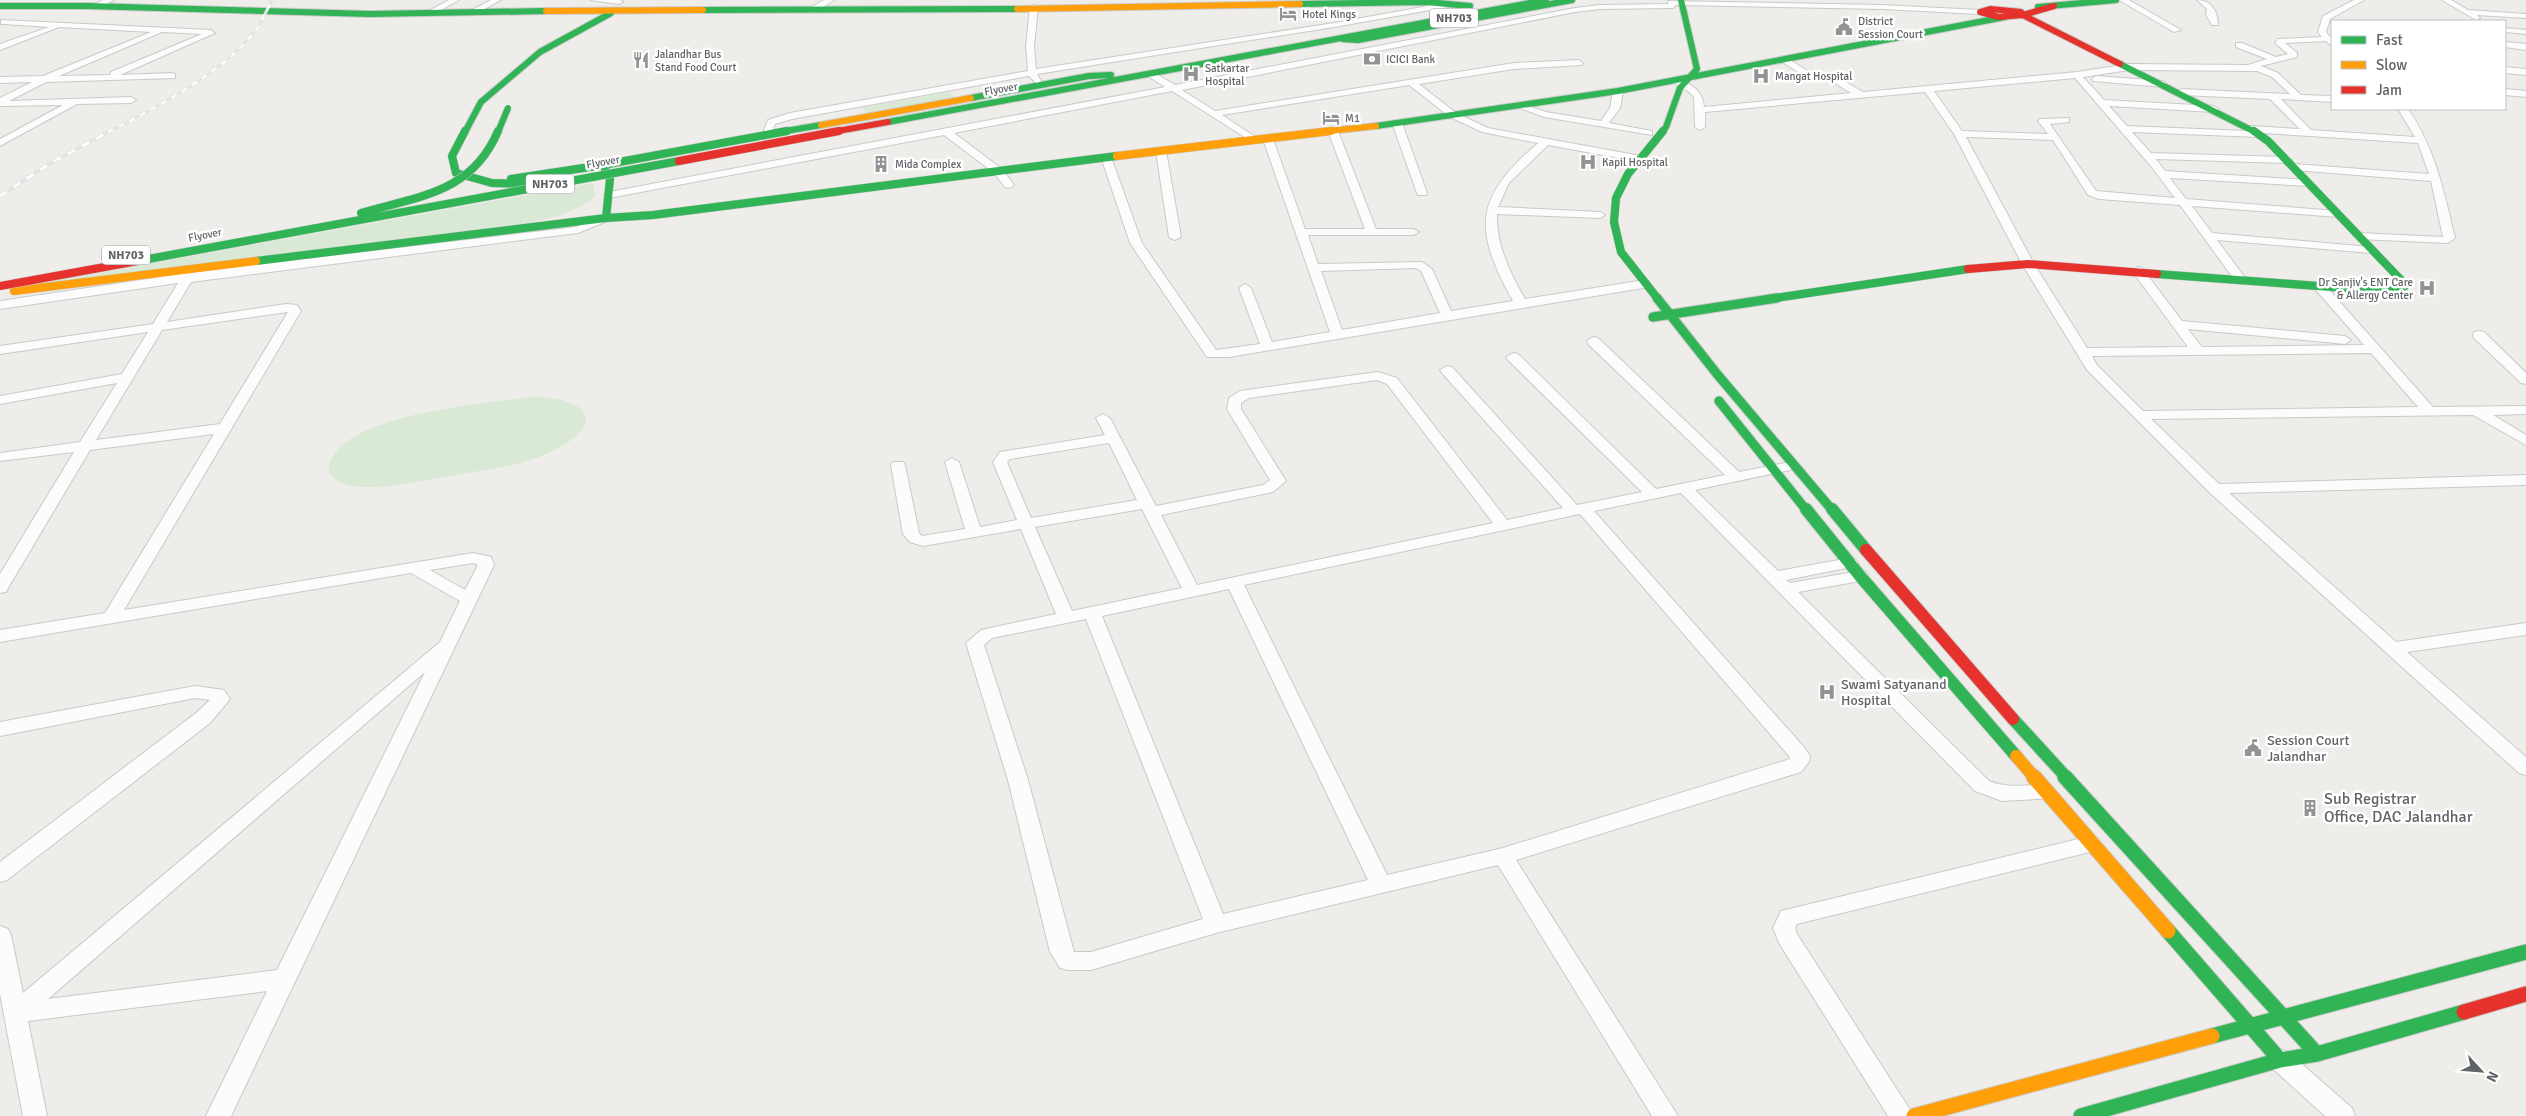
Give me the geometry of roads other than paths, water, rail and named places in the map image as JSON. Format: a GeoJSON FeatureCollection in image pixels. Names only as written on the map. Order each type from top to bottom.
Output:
{"type":"FeatureCollection","features":[{"type":"Feature","properties":{"kind":"main road"},"geometry":{"type":"LineString","coordinates":[[0,6],[432,12],[628,5],[654,0]]}},
{"type":"Feature","properties":{"kind":"main road"},"geometry":{"type":"LineString","coordinates":[[1331,37],[1337,33],[1503,0]]}},
{"type":"Feature","properties":{"kind":"main road","name":"NH703"},"geometry":{"type":"LineString","coordinates":[[1116,77],[1151,74],[1343,39],[1528,0]]}},
{"type":"Feature","properties":{"kind":"main road","name":"NH703"},"geometry":{"type":"LineString","coordinates":[[1116,77],[1180,63],[1331,37],[1358,35],[1546,0]]}},
{"type":"Feature","properties":{"kind":"main road"},"geometry":{"type":"LineString","coordinates":[[1343,39],[1358,40],[1572,0]]}},
{"type":"Feature","properties":{"kind":"main road"},"geometry":{"type":"LineString","coordinates":[[0,293],[514,231],[606,218],[747,204],[1106,157],[1397,123],[1682,81],[1982,12],[2013,14],[2054,6],[2116,0]]}},
{"type":"Feature","properties":{"kind":"main road"},"geometry":{"type":"LineString","coordinates":[[432,12],[628,5],[813,10],[1034,9],[1210,3],[1333,2],[1470,6]]}},
{"type":"Feature","properties":{"kind":"main road"},"geometry":{"type":"LineString","coordinates":[[1616,171],[1649,133],[1664,110],[1666,93],[1696,68],[1676,2]]}},
{"type":"Feature","properties":{"kind":"main road"},"geometry":{"type":"LineString","coordinates":[[470,154],[469,165],[493,177],[508,179],[603,165],[1089,76],[1116,77],[1112,84],[1077,92],[610,179],[558,184],[497,185],[476,181],[456,174],[452,156],[481,102],[541,55],[590,22],[628,5]]}},
{"type":"Feature","properties":{"kind":"main road"},"geometry":{"type":"LineString","coordinates":[[2,23],[50,6]]}},
{"type":"Feature","properties":{"kind":"main road"},"geometry":{"type":"LineString","coordinates":[[1653,317],[1989,266],[2028,264],[2138,270],[2385,291],[2400,290],[2404,287],[2402,281],[2290,164],[2255,132],[2182,92],[2045,27],[2013,14],[1982,12]]}},
{"type":"Feature","properties":{"kind":"main road","name":"Flyover"},"geometry":{"type":"LineString","coordinates":[[361,213],[443,187],[463,178],[477,168],[486,154],[515,90],[541,55]]}},
{"type":"Feature","properties":{"kind":"main road","name":"Flyover"},"geometry":{"type":"LineString","coordinates":[[0,286],[1116,77]]}},
{"type":"Feature","properties":{"kind":"main road","name":"Flyover"},"geometry":{"type":"LineString","coordinates":[[0,278],[1098,81]]}},
{"type":"Feature","properties":{"kind":"main road"},"geometry":{"type":"LineString","coordinates":[[1682,81],[1666,127],[1628,174],[1616,198],[1614,222],[1622,252],[1645,284],[1717,374],[1874,560],[2008,713],[2317,1054]]}},
{"type":"Feature","properties":{"kind":"main road"},"geometry":{"type":"LineString","coordinates":[[498,88],[500,95],[498,102]]}},
{"type":"Feature","properties":{"kind":"main road"},"geometry":{"type":"LineString","coordinates":[[603,165],[610,179],[610,195],[605,210],[606,218]]}},
{"type":"Feature","properties":{"kind":"main road"},"geometry":{"type":"LineString","coordinates":[[1600,210],[1601,228]]}},
{"type":"Feature","properties":{"kind":"main road"},"geometry":{"type":"LineString","coordinates":[[1619,273],[1632,290]]}},
{"type":"Feature","properties":{"kind":"main road"},"geometry":{"type":"LineString","coordinates":[[1712,392],[1855,570],[2280,1060]]}},
{"type":"Feature","properties":{"kind":"main road"},"geometry":{"type":"LineString","coordinates":[[1982,716],[2008,713]]}},
{"type":"Feature","properties":{"kind":"main road"},"geometry":{"type":"LineString","coordinates":[[1914,1116],[2526,952]]}},
{"type":"Feature","properties":{"kind":"main road"},"geometry":{"type":"LineString","coordinates":[[2081,1116],[2280,1060],[2317,1054],[2526,994]]}},
{"type":"Feature","properties":{"kind":"street"},"geometry":{"type":"LineString","coordinates":[[94,6],[110,0]]}},
{"type":"Feature","properties":{"kind":"street"},"geometry":{"type":"LineString","coordinates":[[432,12],[455,0]]}},
{"type":"Feature","properties":{"kind":"street"},"geometry":{"type":"LineString","coordinates":[[474,11],[497,0]]}},
{"type":"Feature","properties":{"kind":"street"},"geometry":{"type":"LineString","coordinates":[[594,0],[628,5]]}},
{"type":"Feature","properties":{"kind":"street"},"geometry":{"type":"LineString","coordinates":[[813,10],[830,0]]}},
{"type":"Feature","properties":{"kind":"street"},"geometry":{"type":"LineString","coordinates":[[1854,0],[1928,9]]}},
{"type":"Feature","properties":{"kind":"street"},"geometry":{"type":"LineString","coordinates":[[2123,0],[2178,30]]}},
{"type":"Feature","properties":{"kind":"street"},"geometry":{"type":"LineString","coordinates":[[2201,0],[2211,8],[2210,15],[2215,23]]}},
{"type":"Feature","properties":{"kind":"street"},"geometry":{"type":"LineString","coordinates":[[2329,42],[2322,32],[2324,21],[2330,14],[2360,0]]}},
{"type":"Feature","properties":{"kind":"street"},"geometry":{"type":"LineString","coordinates":[[2446,0],[2480,20]]}},
{"type":"Feature","properties":{"kind":"street"},"geometry":{"type":"LineString","coordinates":[[610,195],[947,132],[1575,10],[1676,2],[1982,12]]}},
{"type":"Feature","properties":{"kind":"street"},"geometry":{"type":"LineString","coordinates":[[767,135],[771,122],[779,118],[1031,72],[1326,26],[1450,4]]}},
{"type":"Feature","properties":{"kind":"street"},"geometry":{"type":"LineString","coordinates":[[1034,9],[1030,48],[1031,72],[1040,85]]}},
{"type":"Feature","properties":{"kind":"street"},"geometry":{"type":"LineString","coordinates":[[2467,12],[2526,16]]}},
{"type":"Feature","properties":{"kind":"street"},"geometry":{"type":"LineString","coordinates":[[2324,21],[2331,21]]}},
{"type":"Feature","properties":{"kind":"street"},"geometry":{"type":"LineString","coordinates":[[2,23],[211,32],[105,78]]}},
{"type":"Feature","properties":{"kind":"street"},"geometry":{"type":"LineString","coordinates":[[0,47],[62,25]]}},
{"type":"Feature","properties":{"kind":"street"},"geometry":{"type":"LineString","coordinates":[[0,103],[44,79],[163,29]]}},
{"type":"Feature","properties":{"kind":"street"},"geometry":{"type":"LineString","coordinates":[[2506,30],[2526,32]]}},
{"type":"Feature","properties":{"kind":"street"},"geometry":{"type":"LineString","coordinates":[[2516,31],[2526,37]]}},
{"type":"Feature","properties":{"kind":"street"},"geometry":{"type":"LineString","coordinates":[[1699,110],[2078,76],[2128,68],[2250,66],[2294,55],[2279,43],[2281,41],[2329,42]]}},
{"type":"Feature","properties":{"kind":"street"},"geometry":{"type":"LineString","coordinates":[[2239,45],[2276,60]]}},
{"type":"Feature","properties":{"kind":"street"},"geometry":{"type":"LineString","coordinates":[[2506,45],[2526,47]]}},
{"type":"Feature","properties":{"kind":"street"},"geometry":{"type":"LineString","coordinates":[[1164,51],[1180,63]]}},
{"type":"Feature","properties":{"kind":"street"},"geometry":{"type":"LineString","coordinates":[[1784,59],[1810,76],[1832,78],[1861,95]]}},
{"type":"Feature","properties":{"kind":"street"},"geometry":{"type":"LineString","coordinates":[[1214,114],[1514,66],[1579,64]]}},
{"type":"Feature","properties":{"kind":"street"},"geometry":{"type":"LineString","coordinates":[[2250,66],[2270,71],[2298,97]]}},
{"type":"Feature","properties":{"kind":"street"},"geometry":{"type":"LineString","coordinates":[[2508,70],[2523,76]]}},
{"type":"Feature","properties":{"kind":"street"},"geometry":{"type":"LineString","coordinates":[[1151,74],[1254,140]]}},
{"type":"Feature","properties":{"kind":"street"},"geometry":{"type":"LineString","coordinates":[[0,80],[172,76]]}},
{"type":"Feature","properties":{"kind":"street"},"geometry":{"type":"LineString","coordinates":[[2078,76],[2163,84]]}},
{"type":"Feature","properties":{"kind":"street"},"geometry":{"type":"LineString","coordinates":[[2078,76],[2148,156],[2240,279]]}},
{"type":"Feature","properties":{"kind":"street"},"geometry":{"type":"LineString","coordinates":[[1682,81],[1696,92],[1700,127]]}},
{"type":"Feature","properties":{"kind":"street"},"geometry":{"type":"LineString","coordinates":[[1412,83],[1453,115],[1485,130],[1640,159]]}},
{"type":"Feature","properties":{"kind":"street"},"geometry":{"type":"LineString","coordinates":[[1928,89],[1959,134],[2028,264],[2092,367],[2214,489],[2526,768]]}},
{"type":"Feature","properties":{"kind":"street"},"geometry":{"type":"LineString","coordinates":[[1603,125],[1615,108],[1618,91]]}},
{"type":"Feature","properties":{"kind":"street"},"geometry":{"type":"LineString","coordinates":[[2182,92],[2331,99]]}},
{"type":"Feature","properties":{"kind":"street"},"geometry":{"type":"LineString","coordinates":[[2506,92],[2526,94]]}},
{"type":"Feature","properties":{"kind":"street"},"geometry":{"type":"LineString","coordinates":[[2272,96],[2309,133]]}},
{"type":"Feature","properties":{"kind":"street"},"geometry":{"type":"LineString","coordinates":[[0,103],[131,100]]}},
{"type":"Feature","properties":{"kind":"street"},"geometry":{"type":"LineString","coordinates":[[0,143],[5,138],[75,102]]}},
{"type":"Feature","properties":{"kind":"street"},"geometry":{"type":"LineString","coordinates":[[2101,103],[2214,109]]}},
{"type":"Feature","properties":{"kind":"street"},"geometry":{"type":"LineString","coordinates":[[1516,105],[1536,112],[1649,133]]}},
{"type":"Feature","properties":{"kind":"street"},"geometry":{"type":"LineString","coordinates":[[2358,236],[2448,240],[2436,178],[2423,140],[2404,110]]}},
{"type":"Feature","properties":{"kind":"street"},"geometry":{"type":"LineString","coordinates":[[2066,120],[2043,121],[2056,137],[2092,193],[2104,197],[2338,214]]}},
{"type":"Feature","properties":{"kind":"street"},"geometry":{"type":"LineString","coordinates":[[1397,123],[1422,193]]}},
{"type":"Feature","properties":{"kind":"street"},"geometry":{"type":"LineString","coordinates":[[884,128],[898,141]]}},
{"type":"Feature","properties":{"kind":"street"},"geometry":{"type":"LineString","coordinates":[[2124,129],[2309,133],[2423,140]]}},
{"type":"Feature","properties":{"kind":"street"},"geometry":{"type":"LineString","coordinates":[[1333,131],[1372,232]]}},
{"type":"Feature","properties":{"kind":"street"},"geometry":{"type":"LineString","coordinates":[[947,132],[998,171],[1009,185]]}},
{"type":"Feature","properties":{"kind":"street"},"geometry":{"type":"LineString","coordinates":[[1959,134],[2056,137]]}},
{"type":"Feature","properties":{"kind":"street"},"geometry":{"type":"LineString","coordinates":[[1268,139],[1316,268],[1338,336]]}},
{"type":"Feature","properties":{"kind":"street"},"geometry":{"type":"LineString","coordinates":[[1520,303],[1500,262],[1492,226],[1492,210],[1495,197],[1507,180],[1545,142]]}},
{"type":"Feature","properties":{"kind":"street"},"geometry":{"type":"LineString","coordinates":[[1161,151],[1175,238]]}},
{"type":"Feature","properties":{"kind":"street"},"geometry":{"type":"LineString","coordinates":[[2148,156],[2290,164],[2436,178]]}},
{"type":"Feature","properties":{"kind":"street"},"geometry":{"type":"LineString","coordinates":[[1106,157],[1136,243],[1212,354],[1338,336],[1520,303],[1632,290],[1645,284]]}},
{"type":"Feature","properties":{"kind":"street"},"geometry":{"type":"LineString","coordinates":[[2162,174],[2308,183]]}},
{"type":"Feature","properties":{"kind":"street"},"geometry":{"type":"LineString","coordinates":[[1492,210],[1600,210]]}},
{"type":"Feature","properties":{"kind":"street"},"geometry":{"type":"LineString","coordinates":[[0,305],[188,278],[578,230],[606,218]]}},
{"type":"Feature","properties":{"kind":"street"},"geometry":{"type":"LineString","coordinates":[[1302,232],[1412,232]]}},
{"type":"Feature","properties":{"kind":"street"},"geometry":{"type":"LineString","coordinates":[[2208,236],[2371,250]]}},
{"type":"Feature","properties":{"kind":"street"},"geometry":{"type":"LineString","coordinates":[[1316,268],[1418,264],[1426,268],[1447,316]]}},
{"type":"Feature","properties":{"kind":"street"},"geometry":{"type":"LineString","coordinates":[[2138,270],[2198,351]]}},
{"type":"Feature","properties":{"kind":"street"},"geometry":{"type":"LineString","coordinates":[[0,588],[7,564],[85,446],[188,278]]}},
{"type":"Feature","properties":{"kind":"street"},"geometry":{"type":"LineString","coordinates":[[2319,286],[2428,410]]}},
{"type":"Feature","properties":{"kind":"street"},"geometry":{"type":"LineString","coordinates":[[1245,288],[1268,347]]}},
{"type":"Feature","properties":{"kind":"street"},"geometry":{"type":"LineString","coordinates":[[0,350],[159,325],[286,308],[293,308],[295,311],[111,618]]}},
{"type":"Feature","properties":{"kind":"street"},"geometry":{"type":"LineString","coordinates":[[2178,324],[2371,345]]}},
{"type":"Feature","properties":{"kind":"street"},"geometry":{"type":"LineString","coordinates":[[2479,335],[2526,380]]}},
{"type":"Feature","properties":{"kind":"street"},"geometry":{"type":"LineString","coordinates":[[1593,341],[1736,477]]}},
{"type":"Feature","properties":{"kind":"street"},"geometry":{"type":"LineString","coordinates":[[2083,352],[2198,351],[2371,345]]}},
{"type":"Feature","properties":{"kind":"street"},"geometry":{"type":"LineString","coordinates":[[1513,357],[1653,494]]}},
{"type":"Feature","properties":{"kind":"street"},"geometry":{"type":"LineString","coordinates":[[1447,370],[1578,509],[1796,751],[1800,756],[1799,762],[1794,766],[1504,856],[1216,924],[1091,961],[1068,961],[1061,952],[1018,780],[975,643],[987,634],[1578,509],[1795,465]]}},
{"type":"Feature","properties":{"kind":"street"},"geometry":{"type":"LineString","coordinates":[[898,465],[911,534],[916,539],[931,540],[1026,524],[1149,508],[1268,488],[1278,481],[1234,409],[1234,401],[1245,394],[1378,376],[1392,381],[1503,525]]}},
{"type":"Feature","properties":{"kind":"street"},"geometry":{"type":"LineString","coordinates":[[0,400],[128,377]]}},
{"type":"Feature","properties":{"kind":"street"},"geometry":{"type":"LineString","coordinates":[[2139,416],[2428,410],[2526,410]]}},
{"type":"Feature","properties":{"kind":"street"},"geometry":{"type":"LineString","coordinates":[[2475,410],[2526,441]]}},
{"type":"Feature","properties":{"kind":"street"},"geometry":{"type":"LineString","coordinates":[[1103,418],[1192,591]]}},
{"type":"Feature","properties":{"kind":"street"},"geometry":{"type":"LineString","coordinates":[[0,457],[224,428]]}},
{"type":"Feature","properties":{"kind":"street"},"geometry":{"type":"LineString","coordinates":[[1066,618],[1000,462],[1001,458],[1011,454],[1114,438]]}},
{"type":"Feature","properties":{"kind":"street"},"geometry":{"type":"LineString","coordinates":[[952,462],[974,533]]}},
{"type":"Feature","properties":{"kind":"street"},"geometry":{"type":"LineString","coordinates":[[2214,489],[2526,480]]}},
{"type":"Feature","properties":{"kind":"street"},"geometry":{"type":"LineString","coordinates":[[1686,488],[1982,786],[2002,794],[2047,793]]}},
{"type":"Feature","properties":{"kind":"street"},"geometry":{"type":"LineString","coordinates":[[0,636],[473,558],[485,560],[486,565],[218,1116]]}},
{"type":"Feature","properties":{"kind":"street"},"geometry":{"type":"LineString","coordinates":[[414,568],[468,599]]}},
{"type":"Feature","properties":{"kind":"street"},"geometry":{"type":"LineString","coordinates":[[1780,583],[1855,570]]}},
{"type":"Feature","properties":{"kind":"street"},"geometry":{"type":"LineString","coordinates":[[1234,582],[1381,884]]}},
{"type":"Feature","properties":{"kind":"street"},"geometry":{"type":"LineString","coordinates":[[1092,612],[1216,924]]}},
{"type":"Feature","properties":{"kind":"street"},"geometry":{"type":"LineString","coordinates":[[2392,648],[2526,629]]}},
{"type":"Feature","properties":{"kind":"street"},"geometry":{"type":"LineString","coordinates":[[15,1013],[448,642]]}},
{"type":"Feature","properties":{"kind":"street"},"geometry":{"type":"LineString","coordinates":[[0,729],[195,692],[211,692],[218,694],[221,699],[203,718],[0,874]]}},
{"type":"Feature","properties":{"kind":"street"},"geometry":{"type":"LineString","coordinates":[[1902,1116],[1787,937],[1784,928],[1790,917],[2091,844]]}},
{"type":"Feature","properties":{"kind":"street"},"geometry":{"type":"LineString","coordinates":[[1504,856],[1666,1116]]}},
{"type":"Feature","properties":{"kind":"street"},"geometry":{"type":"LineString","coordinates":[[0,935],[35,1116]]}},
{"type":"Feature","properties":{"kind":"street"},"geometry":{"type":"LineString","coordinates":[[15,1013],[283,979]]}},
{"type":"Feature","properties":{"kind":"street"},"geometry":{"type":"LineString","coordinates":[[2280,1060],[2343,1116]]}},
{"type":"Feature","properties":{"kind":"railway"},"geometry":{"type":"LineString","coordinates":[[108,132],[169,99],[212,72],[247,41],[260,24],[272,0]]}},
{"type":"Feature","properties":{"kind":"railway"},"geometry":{"type":"LineString","coordinates":[[0,196],[51,163],[110,131]]}},
{"type":"Feature","properties":{"kind":"place","name":"Hotel Kings"},"geometry":{"type":"Point","coordinates":[1288,14]}},
{"type":"Feature","properties":{"kind":"place","name":"District Session Court"},"geometry":{"type":"Point","coordinates":[1844,27]}},
{"type":"Feature","properties":{"kind":"place","name":"ICICI Bank"},"geometry":{"type":"Point","coordinates":[1372,59]}},
{"type":"Feature","properties":{"kind":"place","name":"Jalandhar Bus Stand Food Court"},"geometry":{"type":"Point","coordinates":[641,60]}},
{"type":"Feature","properties":{"kind":"place","name":"Satkartar Hospital"},"geometry":{"type":"Point","coordinates":[1191,74]}},
{"type":"Feature","properties":{"kind":"place","name":"Mangat Hospital"},"geometry":{"type":"Point","coordinates":[1761,76]}},
{"type":"Feature","properties":{"kind":"place","name":"M1"},"geometry":{"type":"Point","coordinates":[1331,118]}},
{"type":"Feature","properties":{"kind":"place","name":"Kapil Hospital"},"geometry":{"type":"Point","coordinates":[1588,162]}},
{"type":"Feature","properties":{"kind":"place","name":"Mida Complex"},"geometry":{"type":"Point","coordinates":[881,164]}},
{"type":"Feature","properties":{"kind":"place","name":"Dr Sanjiv's ENT Care & Allergy Center"},"geometry":{"type":"Point","coordinates":[2427,288]}},
{"type":"Feature","properties":{"kind":"place","name":"Swami Satyanand Hospital"},"geometry":{"type":"Point","coordinates":[1827,692]}},
{"type":"Feature","properties":{"kind":"place","name":"Session Court Jalandhar"},"geometry":{"type":"Point","coordinates":[2253,748]}},
{"type":"Feature","properties":{"kind":"place","name":"Sub Registrar Office, DAC Jalandhar"},"geometry":{"type":"Point","coordinates":[2310,808]}}]}
